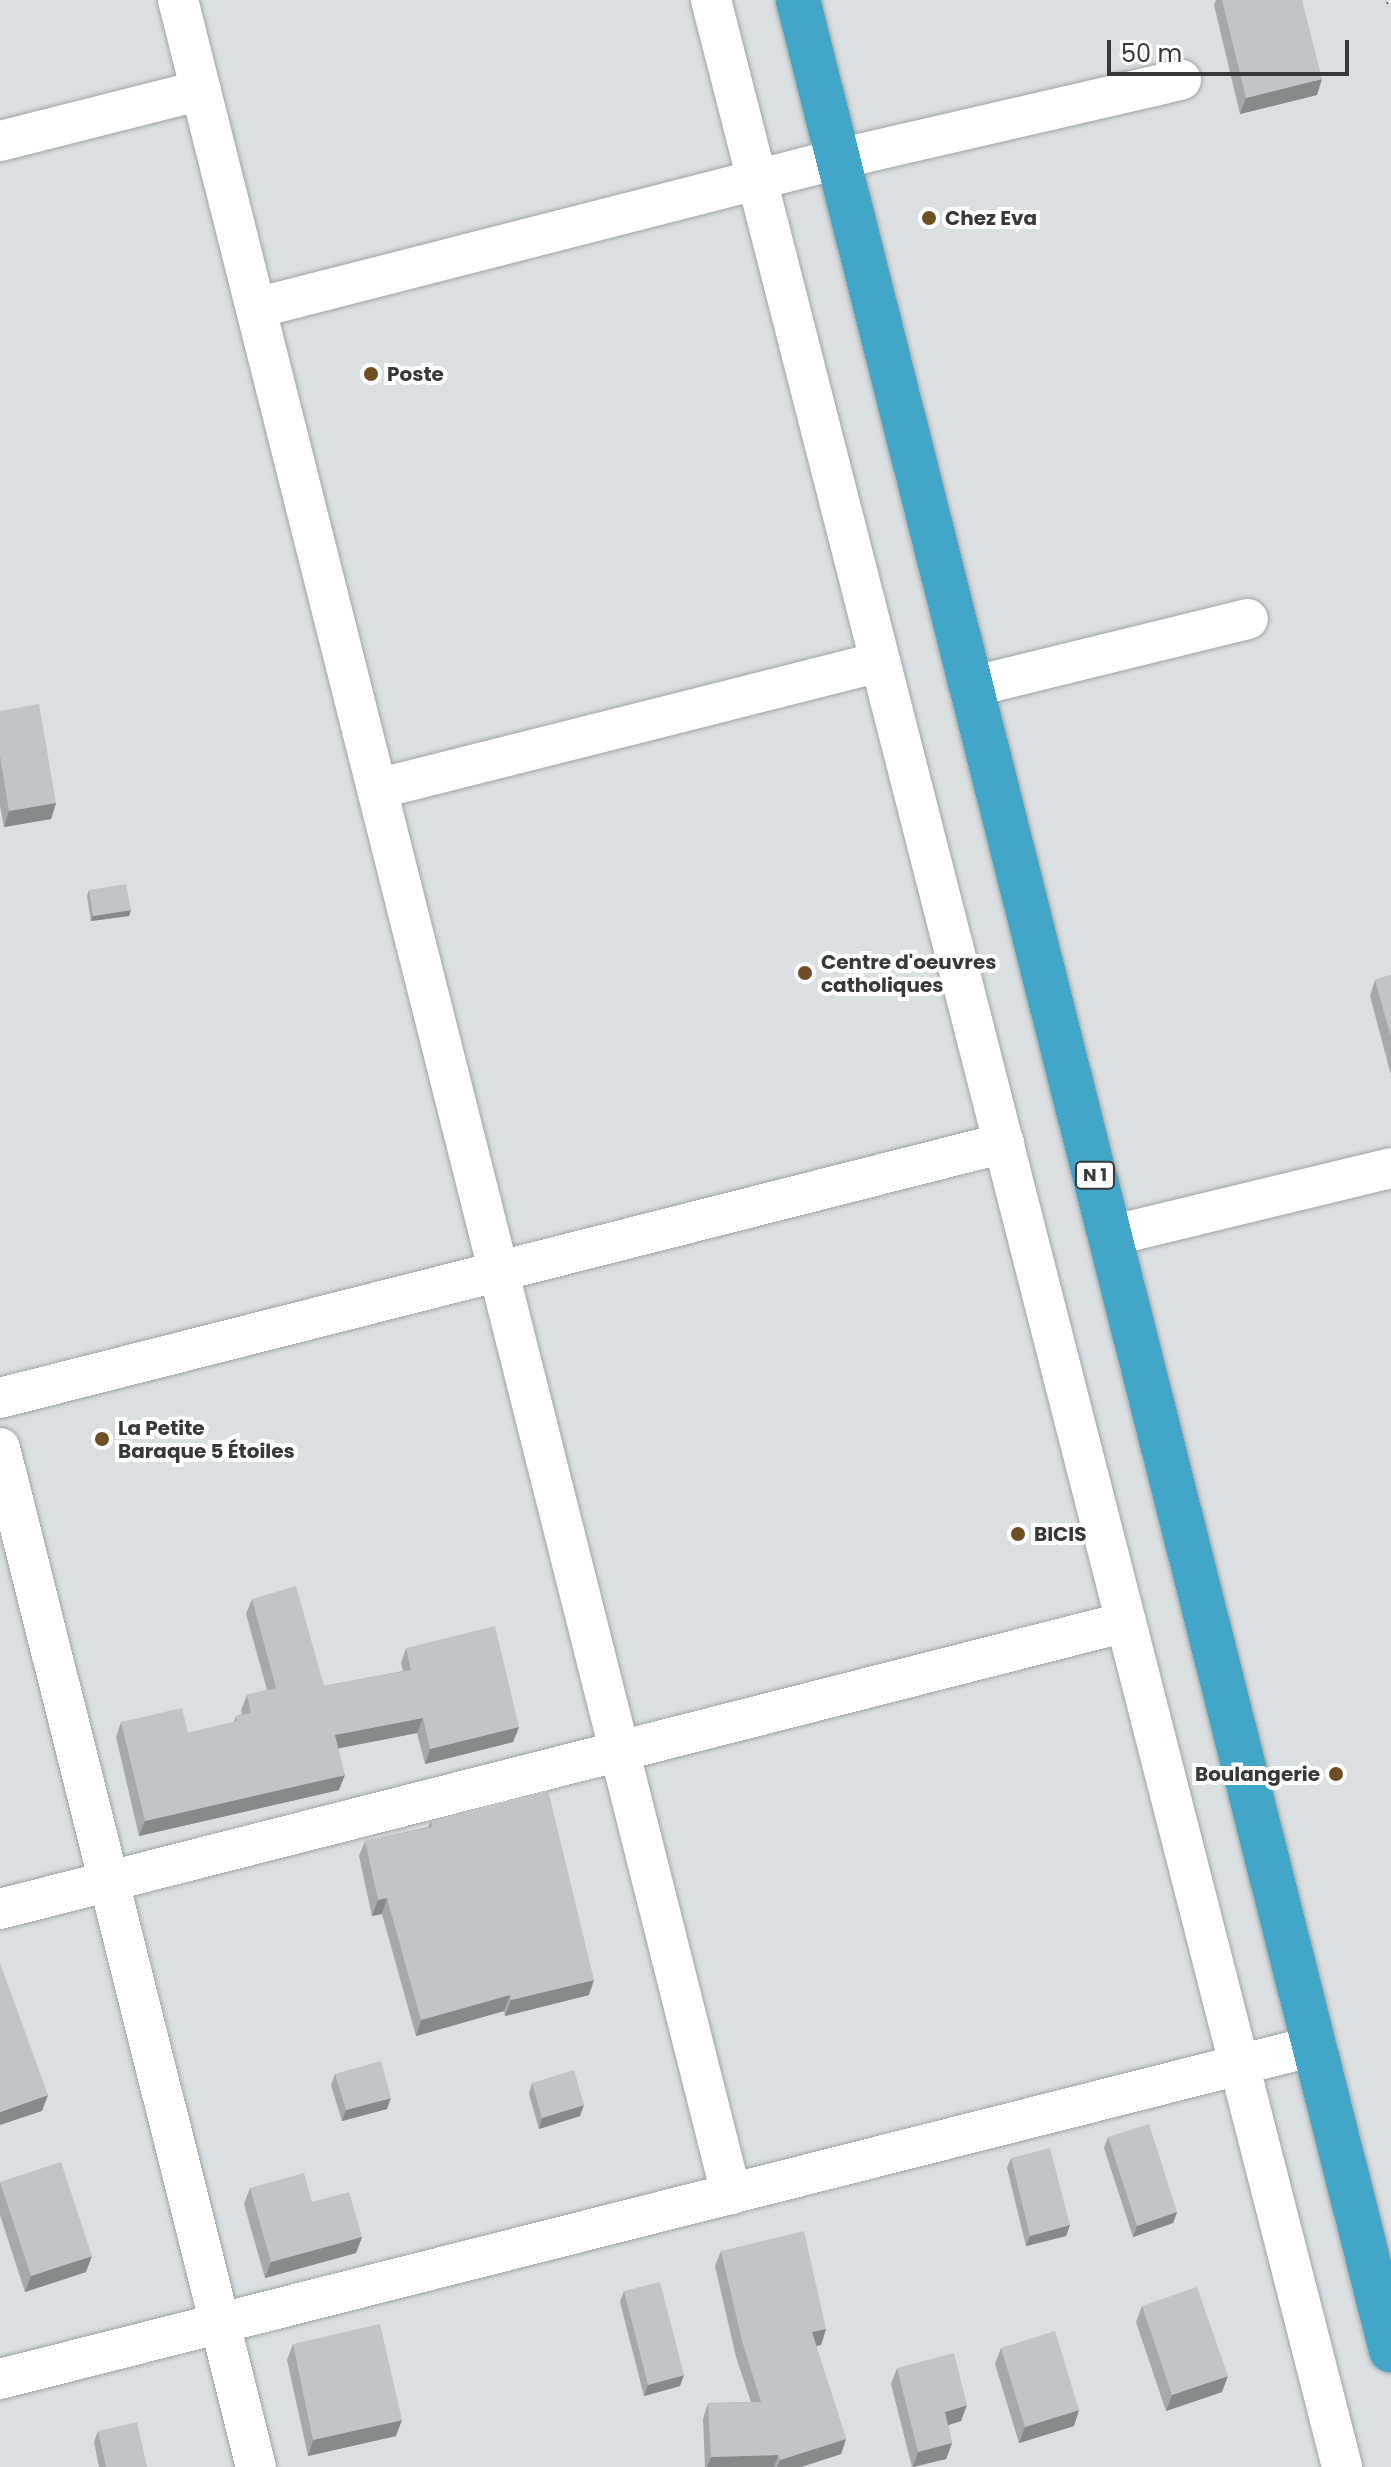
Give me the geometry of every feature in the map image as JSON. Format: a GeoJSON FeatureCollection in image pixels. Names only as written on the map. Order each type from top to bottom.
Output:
{"type":"FeatureCollection","features":[{"type":"Feature","properties":{"kind":"highway","name":"N 1"},"geometry":{"type":"LineString","coordinates":[[798,0],[1314,2046],[1378,2258],[1391,2350]]}},
{"type":"Feature","properties":{"kind":"street"},"geometry":{"type":"LineString","coordinates":[[178,0],[731,2194]]}},
{"type":"Feature","properties":{"kind":"street"},"geometry":{"type":"LineString","coordinates":[[711,0],[1342,2467]]}},
{"type":"Feature","properties":{"kind":"street"},"geometry":{"type":"LineString","coordinates":[[256,308],[838,159],[1181,80]]}},
{"type":"Feature","properties":{"kind":"street"},"geometry":{"type":"LineString","coordinates":[[0,141],[201,90]]}},
{"type":"Feature","properties":{"kind":"street"},"geometry":{"type":"LineString","coordinates":[[971,687],[1248,619]]}},
{"type":"Feature","properties":{"kind":"street"},"geometry":{"type":"LineString","coordinates":[[377,789],[880,662]]}},
{"type":"Feature","properties":{"kind":"street"},"geometry":{"type":"LineString","coordinates":[[0,1398],[1004,1143]]}},
{"type":"Feature","properties":{"kind":"street"},"geometry":{"type":"LineString","coordinates":[[1110,1236],[1391,1168]]}},
{"type":"Feature","properties":{"kind":"street"},"geometry":{"type":"LineString","coordinates":[[0,1448],[256,2467]]}},
{"type":"Feature","properties":{"kind":"street"},"geometry":{"type":"LineString","coordinates":[[0,1909],[1126,1622]]}},
{"type":"Feature","properties":{"kind":"street"},"geometry":{"type":"LineString","coordinates":[[0,2379],[1314,2046]]}},
{"type":"Feature","properties":{"kind":"building"},"geometry":{"type":"Polygon","coordinates":[[[1222,0],[1302,0],[1322,79],[1246,98],[1222,0]]]}},
{"type":"Feature","properties":{"kind":"building"},"geometry":{"type":"Polygon","coordinates":[[[39,704],[56,803],[9,811],[0,756],[0,711],[39,704]]]}},
{"type":"Feature","properties":{"kind":"building"},"geometry":{"type":"Polygon","coordinates":[[[126,884],[131,910],[93,916],[89,890],[126,884]]]}},
{"type":"Feature","properties":{"kind":"building"},"geometry":{"type":"Polygon","coordinates":[[[1391,975],[1391,1037],[1375,980],[1391,975]]]}},
{"type":"Feature","properties":{"kind":"building"},"geometry":{"type":"Polygon","coordinates":[[[296,1586],[324,1686],[411,1670],[406,1648],[495,1626],[519,1727],[430,1749],[423,1718],[335,1735],[345,1775],[145,1821],[121,1722],[182,1708],[188,1733],[237,1721],[236,1716],[251,1713],[247,1695],[276,1688],[252,1599],[296,1586]]]}},
{"type":"Feature","properties":{"kind":"building"},"geometry":{"type":"Polygon","coordinates":[[[548,1790],[594,1980],[511,2000],[510,1995],[421,2020],[387,1898],[378,1900],[365,1841],[432,1827],[431,1821],[548,1790]]]}},
{"type":"Feature","properties":{"kind":"building"},"geometry":{"type":"Polygon","coordinates":[[[0,1963],[48,2095],[0,2112],[0,1963]]]}},
{"type":"Feature","properties":{"kind":"building"},"geometry":{"type":"Polygon","coordinates":[[[381,2061],[391,2098],[346,2110],[335,2074],[381,2061]]]}},
{"type":"Feature","properties":{"kind":"building"},"geometry":{"type":"Polygon","coordinates":[[[574,2070],[584,2105],[542,2118],[532,2083],[574,2070]]]}},
{"type":"Feature","properties":{"kind":"building"},"geometry":{"type":"Polygon","coordinates":[[[1149,2124],[1177,2212],[1137,2226],[1108,2137],[1149,2124]]]}},
{"type":"Feature","properties":{"kind":"building"},"geometry":{"type":"Polygon","coordinates":[[[1050,2148],[1070,2225],[1030,2236],[1011,2158],[1050,2148]]]}},
{"type":"Feature","properties":{"kind":"building"},"geometry":{"type":"Polygon","coordinates":[[[61,2162],[92,2256],[31,2276],[0,2182],[61,2162]]]}},
{"type":"Feature","properties":{"kind":"building"},"geometry":{"type":"Polygon","coordinates":[[[304,2173],[312,2202],[349,2192],[362,2237],[271,2262],[250,2188],[304,2173]]]}},
{"type":"Feature","properties":{"kind":"building"},"geometry":{"type":"Polygon","coordinates":[[[804,2231],[826,2329],[812,2332],[846,2439],[780,2460],[778,2455],[711,2457],[708,2403],[761,2402],[742,2341],[721,2251],[804,2231]]]}},
{"type":"Feature","properties":{"kind":"building"},"geometry":{"type":"Polygon","coordinates":[[[660,2282],[684,2375],[648,2385],[624,2291],[660,2282]]]}},
{"type":"Feature","properties":{"kind":"building"},"geometry":{"type":"Polygon","coordinates":[[[1197,2287],[1228,2376],[1172,2395],[1142,2306],[1197,2287]]]}},
{"type":"Feature","properties":{"kind":"building"},"geometry":{"type":"Polygon","coordinates":[[[380,2324],[402,2420],[313,2440],[293,2344],[380,2324]]]}},
{"type":"Feature","properties":{"kind":"building"},"geometry":{"type":"Polygon","coordinates":[[[1055,2331],[1079,2410],[1025,2427],[1001,2348],[1055,2331]]]}},
{"type":"Feature","properties":{"kind":"building"},"geometry":{"type":"Polygon","coordinates":[[[954,2353],[967,2405],[945,2412],[952,2443],[918,2452],[897,2368],[954,2353]]]}},
{"type":"Feature","properties":{"kind":"building"},"geometry":{"type":"Polygon","coordinates":[[[137,2422],[147,2467],[106,2467],[98,2431],[137,2422]]]}},
{"type":"Feature","properties":{"kind":"place","name":"Chez Eva"},"geometry":{"type":"Point","coordinates":[929,218]}},
{"type":"Feature","properties":{"kind":"place","name":"Poste"},"geometry":{"type":"Point","coordinates":[371,374]}},
{"type":"Feature","properties":{"kind":"place","name":"Centre d'oeuvres catholiques"},"geometry":{"type":"Point","coordinates":[805,973]}},
{"type":"Feature","properties":{"kind":"place","name":"La Petite Baraque 5 Étoiles"},"geometry":{"type":"Point","coordinates":[102,1439]}},
{"type":"Feature","properties":{"kind":"place","name":"BICIS"},"geometry":{"type":"Point","coordinates":[1018,1534]}},
{"type":"Feature","properties":{"kind":"place","name":"Boulangerie"},"geometry":{"type":"Point","coordinates":[1336,1774]}}]}
